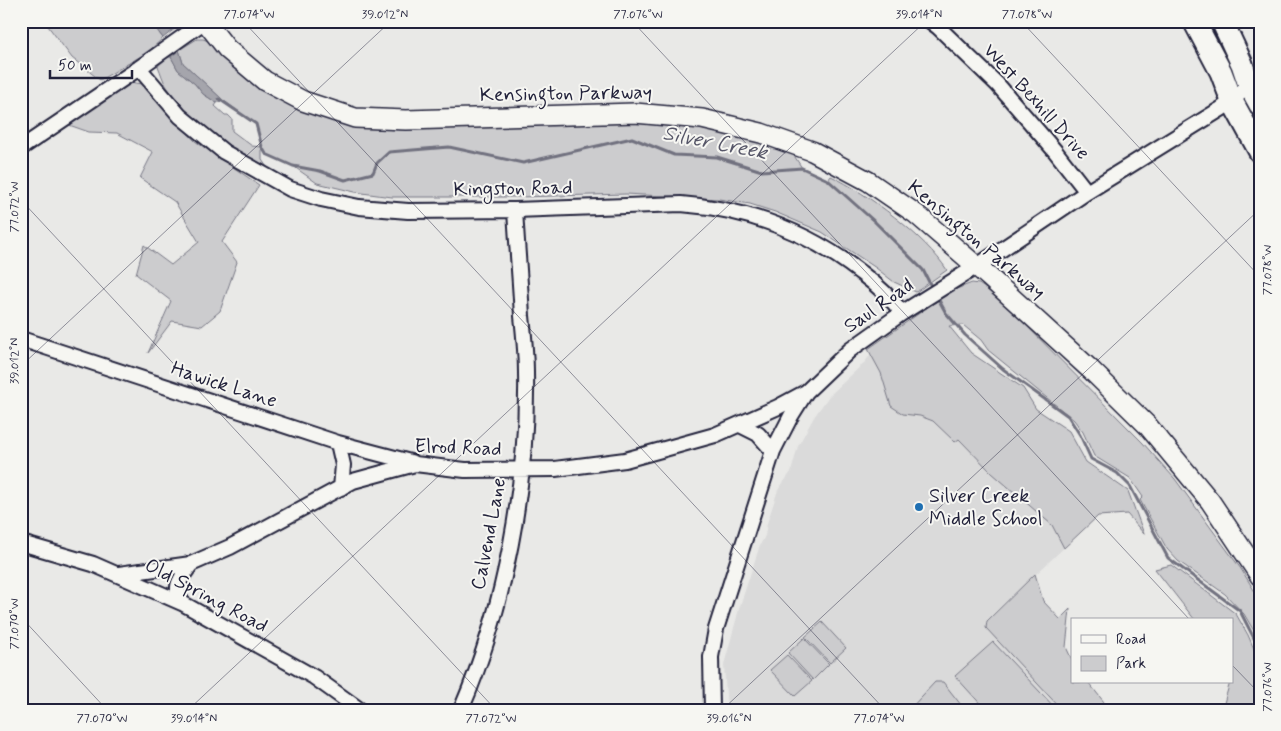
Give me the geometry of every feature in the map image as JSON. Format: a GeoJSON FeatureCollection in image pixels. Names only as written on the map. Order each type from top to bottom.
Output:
{"type":"FeatureCollection","features":[{"type":"Feature","properties":{"kind":"main road"},"geometry":{"type":"LineString","coordinates":[[1194,21],[1221,72],[1232,101],[1260,152]]}},
{"type":"Feature","properties":{"kind":"main road"},"geometry":{"type":"LineString","coordinates":[[1222,21],[1242,64],[1254,79],[1260,105]]}},
{"type":"Feature","properties":{"kind":"street"},"geometry":{"type":"LineString","coordinates":[[24,141],[139,68],[205,21]]}},
{"type":"Feature","properties":{"kind":"street","name":"Kensington Parkway"},"geometry":{"type":"LineString","coordinates":[[205,21],[227,49],[265,81],[303,102],[355,118],[406,120],[635,113],[702,120],[761,133],[812,151],[868,181],[916,214],[977,266],[1091,370],[1148,426],[1210,501],[1260,576]]}},
{"type":"Feature","properties":{"kind":"street","name":"West Bexhill Drive"},"geometry":{"type":"LineString","coordinates":[[930,21],[998,85],[1088,192]]}},
{"type":"Feature","properties":{"kind":"street","name":"Kingston Road"},"geometry":{"type":"LineString","coordinates":[[139,68],[180,116],[224,152],[290,189],[321,199],[360,207],[408,211],[700,205],[754,216],[791,229],[840,256],[886,292],[902,313]]}},
{"type":"Feature","properties":{"kind":"street","name":"Saul Road"},"geometry":{"type":"LineString","coordinates":[[712,710],[710,657],[716,630],[773,451],[806,392],[850,350],[902,313],[1232,101],[1254,79]]}},
{"type":"Feature","properties":{"kind":"street","name":"Calvend Lane"},"geometry":{"type":"LineString","coordinates":[[461,710],[491,626],[510,545],[522,470],[526,371],[515,210]]}},
{"type":"Feature","properties":{"kind":"street","name":"Hawick Lane"},"geometry":{"type":"LineString","coordinates":[[21,339],[338,443],[415,464]]}},
{"type":"Feature","properties":{"kind":"street","name":"Elrod Road"},"geometry":{"type":"LineString","coordinates":[[119,574],[191,564],[230,547],[353,481],[415,464],[465,470],[555,470],[625,460],[690,443],[740,425],[806,392]]}},
{"type":"Feature","properties":{"kind":"street"},"geometry":{"type":"LineString","coordinates":[[740,425],[758,434],[773,451]]}},
{"type":"Feature","properties":{"kind":"street"},"geometry":{"type":"LineString","coordinates":[[338,443],[343,465],[341,488]]}},
{"type":"Feature","properties":{"kind":"street","name":"Old Spring Road"},"geometry":{"type":"LineString","coordinates":[[21,543],[93,564],[182,603],[314,677],[360,710]]}},
{"type":"Feature","properties":{"kind":"street"},"geometry":{"type":"LineString","coordinates":[[182,603],[178,594],[178,582],[191,564]]}},
{"type":"Feature","properties":{"kind":"shaded area"},"geometry":{"type":"Polygon","coordinates":[[[150,21],[163,23],[172,31],[163,38],[150,21]]]}},
{"type":"Feature","properties":{"kind":"shaded area"},"geometry":{"type":"Polygon","coordinates":[[[179,50],[183,63],[223,100],[217,103],[203,94],[195,84],[178,70],[171,57],[179,50]]]}},
{"type":"Feature","properties":{"kind":"shaded area","name":"Silver Creek Middle School"},"geometry":{"type":"Polygon","coordinates":[[[909,323],[1084,529],[987,620],[1067,710],[727,710],[724,665],[739,609],[760,545],[765,536],[767,523],[778,490],[791,472],[798,446],[814,417],[829,396],[871,354],[909,323]]]}},
{"type":"Feature","properties":{"kind":"green space"},"geometry":{"type":"Polygon","coordinates":[[[37,21],[180,21],[179,27],[172,31],[168,25],[159,33],[163,38],[148,52],[100,80],[72,58],[48,26],[37,21]]]}},
{"type":"Feature","properties":{"kind":"green space"},"geometry":{"type":"Polygon","coordinates":[[[197,39],[211,42],[245,76],[285,103],[311,114],[351,125],[634,122],[696,128],[754,141],[793,154],[802,168],[828,180],[831,176],[861,193],[911,230],[947,270],[916,292],[894,282],[822,232],[775,212],[750,204],[719,199],[626,194],[520,197],[392,197],[355,192],[317,183],[293,166],[266,154],[262,148],[262,160],[269,170],[213,134],[188,112],[166,85],[158,66],[168,57],[171,57],[178,70],[195,84],[203,94],[217,103],[215,106],[232,119],[232,131],[252,146],[262,147],[256,124],[223,100],[183,63],[179,50],[197,39]]]}},
{"type":"Feature","properties":{"kind":"green space"},"geometry":{"type":"Polygon","coordinates":[[[128,82],[143,84],[195,141],[259,185],[222,242],[237,262],[220,311],[202,326],[172,321],[148,353],[171,301],[136,274],[144,245],[171,265],[199,242],[175,202],[140,178],[153,152],[117,133],[89,132],[69,125],[128,82]]]}},
{"type":"Feature","properties":{"kind":"green space"},"geometry":{"type":"Polygon","coordinates":[[[972,283],[979,284],[999,298],[1142,442],[1175,479],[1241,569],[1260,600],[1260,641],[1244,614],[1225,594],[1178,561],[1167,549],[1140,500],[1143,497],[1130,478],[1094,456],[1083,432],[1074,420],[988,350],[981,340],[963,325],[949,326],[971,353],[1023,388],[1036,409],[1069,431],[1086,462],[1128,491],[1144,534],[1127,514],[1098,516],[1064,548],[1052,525],[992,473],[959,439],[955,442],[933,421],[920,416],[903,414],[891,406],[881,373],[868,349],[951,291],[972,283]]]}},
{"type":"Feature","properties":{"kind":"green space"},"geometry":{"type":"Polygon","coordinates":[[[1171,565],[1236,614],[1248,635],[1260,663],[1260,690],[1256,710],[1222,710],[1229,684],[1234,684],[1234,618],[1193,618],[1155,569],[1171,565]]]}},
{"type":"Feature","properties":{"kind":"green space"},"geometry":{"type":"Polygon","coordinates":[[[1035,574],[1043,601],[1060,619],[1070,609],[1066,647],[1071,658],[1071,684],[1090,684],[1108,707],[1107,710],[1062,710],[986,628],[987,621],[1035,574]]]}},
{"type":"Feature","properties":{"kind":"green space"},"geometry":{"type":"Polygon","coordinates":[[[822,622],[846,648],[830,663],[805,637],[822,622]]]}},
{"type":"Feature","properties":{"kind":"green space"},"geometry":{"type":"Polygon","coordinates":[[[804,638],[829,664],[813,680],[788,653],[804,638]]]}},
{"type":"Feature","properties":{"kind":"green space"},"geometry":{"type":"Polygon","coordinates":[[[993,642],[1057,710],[986,710],[955,676],[993,642]]]}},
{"type":"Feature","properties":{"kind":"green space"},"geometry":{"type":"Polygon","coordinates":[[[787,655],[812,681],[795,696],[770,670],[787,655]]]}},
{"type":"Feature","properties":{"kind":"green space"},"geometry":{"type":"Polygon","coordinates":[[[935,682],[943,682],[965,710],[909,710],[935,682]]]}},
{"type":"Feature","properties":{"kind":"waterway","name":"Silver Creek"},"geometry":{"type":"LineString","coordinates":[[219,99],[256,124],[262,147],[266,154],[293,166],[320,171],[345,180],[373,173],[377,163],[389,152],[449,147],[523,163],[632,138],[674,155],[717,157],[762,171],[802,168],[828,180],[875,222],[923,270],[933,290]]}},
{"type":"Feature","properties":{"kind":"waterway","name":"Silver Creek"},"geometry":{"type":"LineString","coordinates":[[936,295],[946,313],[965,335],[1003,369],[1068,416],[1080,435],[1091,459],[1117,473],[1130,486],[1168,558],[1240,611],[1260,650]]}},
{"type":"Feature","properties":{"kind":"place","name":"Silver Creek Middle School"},"geometry":{"type":"Point","coordinates":[919,507]}}]}
